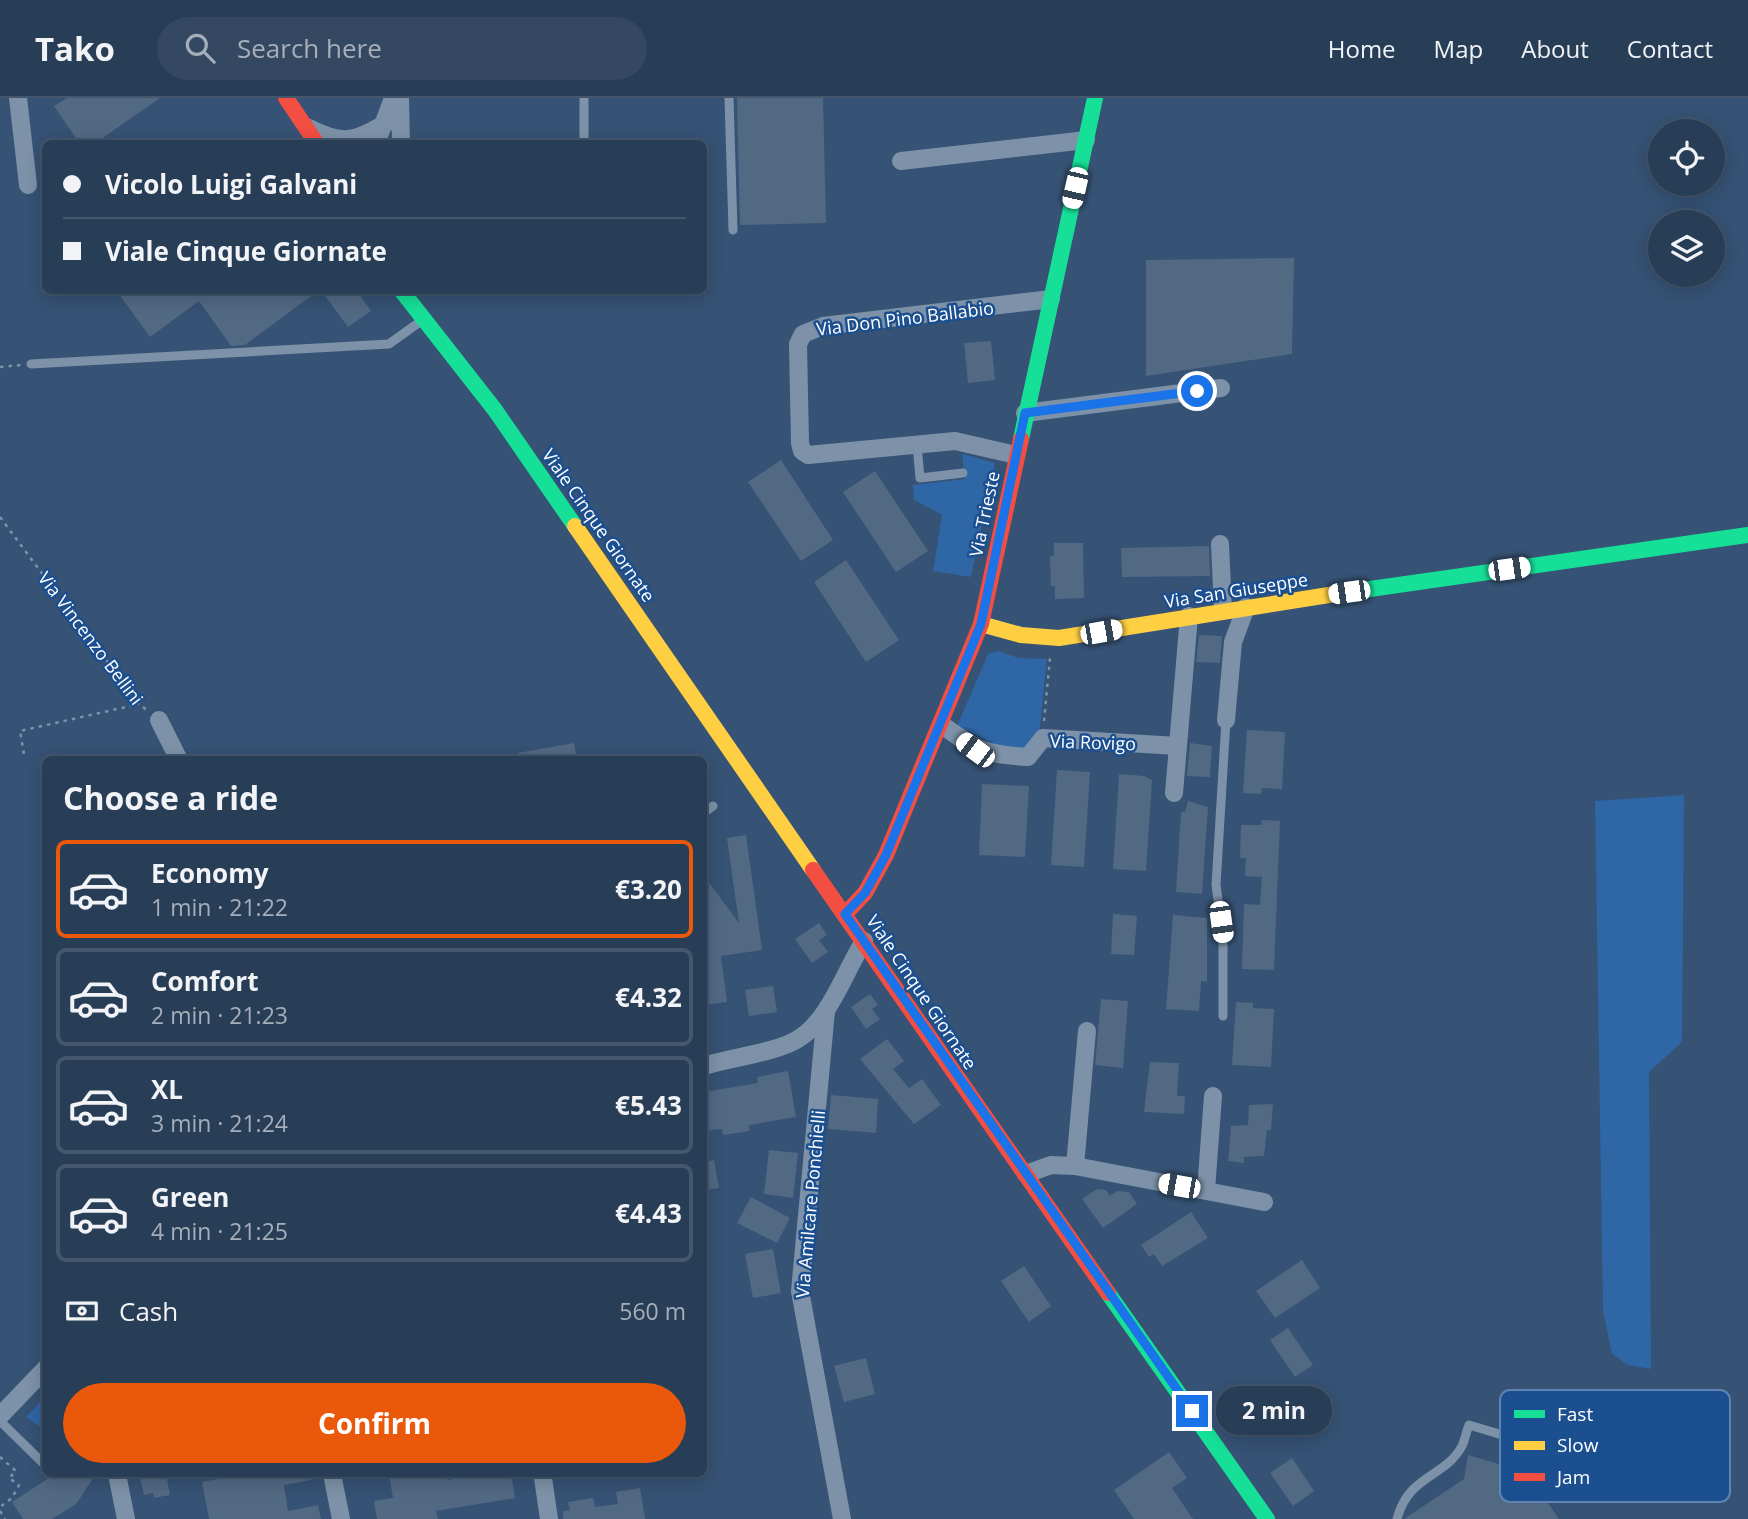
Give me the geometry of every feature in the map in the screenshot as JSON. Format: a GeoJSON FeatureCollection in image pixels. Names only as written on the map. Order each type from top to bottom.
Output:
{"type":"FeatureCollection","features":[{"type":"Feature","properties":{"kind":"main road"},"geometry":{"type":"LineString","coordinates":[[267,98],[304,138]]}},
{"type":"Feature","properties":{"kind":"main road"},"geometry":{"type":"LineString","coordinates":[[286,98],[304,138]]}},
{"type":"Feature","properties":{"kind":"main road","name":"Via Trieste"},"geometry":{"type":"LineString","coordinates":[[845,914],[865,893],[886,855],[981,624],[1095,98]]}},
{"type":"Feature","properties":{"kind":"main road","name":"Viale Cinque Giornate"},"geometry":{"type":"LineString","coordinates":[[404,294],[474,382],[1267,1519]]}},
{"type":"Feature","properties":{"kind":"main road","name":"Viale Cinque Giornate"},"geometry":{"type":"LineString","coordinates":[[422,294],[456,342],[474,382]]}},
{"type":"Feature","properties":{"kind":"main road","name":"Via San Giuseppe"},"geometry":{"type":"LineString","coordinates":[[981,624],[1050,639],[1246,607],[1748,535]]}},
{"type":"Feature","properties":{"kind":"street"},"geometry":{"type":"LineString","coordinates":[[18,98],[27,185]]}},
{"type":"Feature","properties":{"kind":"street"},"geometry":{"type":"LineString","coordinates":[[274,98],[304,138],[362,138],[386,123]]}},
{"type":"Feature","properties":{"kind":"street"},"geometry":{"type":"LineString","coordinates":[[378,140],[393,98]]}},
{"type":"Feature","properties":{"kind":"street"},"geometry":{"type":"LineString","coordinates":[[400,98],[401,140]]}},
{"type":"Feature","properties":{"kind":"street"},"geometry":{"type":"LineString","coordinates":[[901,161],[1086,140]]}},
{"type":"Feature","properties":{"kind":"street","name":"Via Don Pino Ballabio"},"geometry":{"type":"LineString","coordinates":[[1016,455],[968,441],[817,457],[802,451],[798,345],[803,334],[823,326],[1051,299]]}},
{"type":"Feature","properties":{"kind":"street"},"geometry":{"type":"LineString","coordinates":[[1025,413],[1221,387]]}},
{"type":"Feature","properties":{"kind":"street"},"geometry":{"type":"LineString","coordinates":[[1220,544],[1223,611]]}},
{"type":"Feature","properties":{"kind":"street"},"geometry":{"type":"LineString","coordinates":[[1226,720],[1232,650],[1246,607]]}},
{"type":"Feature","properties":{"kind":"street"},"geometry":{"type":"LineString","coordinates":[[1174,793],[1189,616]]}},
{"type":"Feature","properties":{"kind":"street","name":"Via Vincenzo Bellini"},"geometry":{"type":"LineString","coordinates":[[159,720],[177,756]]}},
{"type":"Feature","properties":{"kind":"street","name":"Via Rovigo"},"geometry":{"type":"LineString","coordinates":[[940,724],[975,750],[1028,757],[1042,738],[1178,746]]}},
{"type":"Feature","properties":{"kind":"street"},"geometry":{"type":"LineString","coordinates":[[707,1065],[797,1040],[811,1030],[826,1011],[864,941]]}},
{"type":"Feature","properties":{"kind":"street","name":"Via Amilcare Ponchielli"},"geometry":{"type":"LineString","coordinates":[[826,1011],[800,1292],[842,1519]]}},
{"type":"Feature","properties":{"kind":"street"},"geometry":{"type":"LineString","coordinates":[[1074,1166],[1087,1031]]}},
{"type":"Feature","properties":{"kind":"street"},"geometry":{"type":"LineString","coordinates":[[1206,1190],[1213,1096]]}},
{"type":"Feature","properties":{"kind":"street"},"geometry":{"type":"LineString","coordinates":[[1026,1174],[1044,1167],[1074,1166],[1264,1202]]}},
{"type":"Feature","properties":{"kind":"street"},"geometry":{"type":"LineString","coordinates":[[0,1416],[42,1372]]}},
{"type":"Feature","properties":{"kind":"street"},"geometry":{"type":"LineString","coordinates":[[118,1477],[126,1519]]}},
{"type":"Feature","properties":{"kind":"street"},"geometry":{"type":"LineString","coordinates":[[333,1477],[341,1519]]}},
{"type":"Feature","properties":{"kind":"street"},"geometry":{"type":"LineString","coordinates":[[544,1477],[549,1519]]}},
{"type":"Feature","properties":{"kind":"lane"},"geometry":{"type":"LineString","coordinates":[[583,98],[584,140]]}},
{"type":"Feature","properties":{"kind":"lane"},"geometry":{"type":"LineString","coordinates":[[729,98],[733,230]]}},
{"type":"Feature","properties":{"kind":"lane"},"geometry":{"type":"LineString","coordinates":[[31,364],[389,344],[424,320]]}},
{"type":"Feature","properties":{"kind":"lane"},"geometry":{"type":"LineString","coordinates":[[917,445],[920,478],[962,473]]}},
{"type":"Feature","properties":{"kind":"lane"},"geometry":{"type":"LineString","coordinates":[[1223,1016],[1223,937],[1216,885],[1226,720]]}},
{"type":"Feature","properties":{"kind":"lane"},"geometry":{"type":"LineString","coordinates":[[707,811],[713,806]]}},
{"type":"Feature","properties":{"kind":"lane"},"geometry":{"type":"LineString","coordinates":[[0,1421],[42,1462]]}},
{"type":"Feature","properties":{"kind":"lane"},"geometry":{"type":"LineString","coordinates":[[1398,1519],[1402,1502],[1415,1486],[1461,1448],[1469,1425],[1500,1434]]}},
{"type":"Feature","properties":{"kind":"path"},"geometry":{"type":"LineString","coordinates":[[0,367],[31,364]]}},
{"type":"Feature","properties":{"kind":"path","name":"Via Vincenzo Bellini"},"geometry":{"type":"LineString","coordinates":[[0,517],[139,704],[159,720]]}},
{"type":"Feature","properties":{"kind":"path"},"geometry":{"type":"LineString","coordinates":[[1042,738],[1050,655],[1060,654]]}},
{"type":"Feature","properties":{"kind":"path"},"geometry":{"type":"LineString","coordinates":[[24,754],[20,731],[139,704]]}},
{"type":"Feature","properties":{"kind":"path"},"geometry":{"type":"LineString","coordinates":[[0,1457],[16,1471],[9,1478],[19,1485],[0,1509],[5,1519]]}},
{"type":"Feature","properties":{"kind":"shaded area"},"geometry":{"type":"Polygon","coordinates":[[[962,454],[995,463],[971,577],[933,571],[942,515],[914,500],[913,485],[965,479],[962,454]]]}},
{"type":"Feature","properties":{"kind":"shaded area"},"geometry":{"type":"Polygon","coordinates":[[[998,651],[1019,658],[1047,659],[1039,736],[1027,752],[998,751],[993,743],[957,726],[988,654],[998,651]]]}},
{"type":"Feature","properties":{"kind":"shaded area"},"geometry":{"type":"Polygon","coordinates":[[[1684,795],[1682,1042],[1649,1072],[1651,1369],[1628,1365],[1612,1354],[1603,1311],[1595,801],[1684,795]]]}},
{"type":"Feature","properties":{"kind":"shaded area"},"geometry":{"type":"Polygon","coordinates":[[[42,1400],[42,1428],[26,1417],[42,1400]]]}},
{"type":"Feature","properties":{"kind":"building"},"geometry":{"type":"Polygon","coordinates":[[[67,98],[160,98],[100,140],[77,140],[54,106],[67,98]]]}},
{"type":"Feature","properties":{"kind":"building"},"geometry":{"type":"Polygon","coordinates":[[[737,98],[823,98],[826,223],[740,225],[737,98]]]}},
{"type":"Feature","properties":{"kind":"building"},"geometry":{"type":"Polygon","coordinates":[[[1294,258],[1292,354],[1146,376],[1146,260],[1294,258]]]}},
{"type":"Feature","properties":{"kind":"building"},"geometry":{"type":"Polygon","coordinates":[[[119,294],[314,294],[245,345],[231,346],[199,301],[150,337],[119,294]]]}},
{"type":"Feature","properties":{"kind":"building"},"geometry":{"type":"Polygon","coordinates":[[[324,294],[359,294],[371,311],[348,327],[324,294]]]}},
{"type":"Feature","properties":{"kind":"building"},"geometry":{"type":"Polygon","coordinates":[[[991,341],[995,380],[968,383],[964,343],[991,341]]]}},
{"type":"Feature","properties":{"kind":"building"},"geometry":{"type":"Polygon","coordinates":[[[781,460],[833,540],[801,561],[748,482],[781,460]]]}},
{"type":"Feature","properties":{"kind":"building"},"geometry":{"type":"Polygon","coordinates":[[[875,471],[928,551],[896,572],[843,492],[875,471]]]}},
{"type":"Feature","properties":{"kind":"building"},"geometry":{"type":"Polygon","coordinates":[[[1054,543],[1083,543],[1084,598],[1055,599],[1055,586],[1051,586],[1050,556],[1054,556],[1054,543]]]}},
{"type":"Feature","properties":{"kind":"building"},"geometry":{"type":"Polygon","coordinates":[[[1209,546],[1210,576],[1122,577],[1121,548],[1209,546]]]}},
{"type":"Feature","properties":{"kind":"building"},"geometry":{"type":"Polygon","coordinates":[[[846,560],[899,640],[866,662],[814,582],[846,560]]]}},
{"type":"Feature","properties":{"kind":"building"},"geometry":{"type":"Polygon","coordinates":[[[1199,635],[1222,636],[1220,663],[1196,662],[1199,635]]]}},
{"type":"Feature","properties":{"kind":"building"},"geometry":{"type":"Polygon","coordinates":[[[1247,730],[1285,732],[1282,789],[1262,788],[1261,794],[1243,793],[1247,730]]]}},
{"type":"Feature","properties":{"kind":"building"},"geometry":{"type":"Polygon","coordinates":[[[574,743],[576,756],[518,756],[518,753],[574,743]]]}},
{"type":"Feature","properties":{"kind":"building"},"geometry":{"type":"Polygon","coordinates":[[[1190,743],[1212,746],[1210,777],[1187,776],[1190,743]]]}},
{"type":"Feature","properties":{"kind":"building"},"geometry":{"type":"Polygon","coordinates":[[[1057,770],[1090,772],[1084,867],[1051,865],[1057,770]]]}},
{"type":"Feature","properties":{"kind":"building"},"geometry":{"type":"Polygon","coordinates":[[[1119,774],[1144,776],[1152,780],[1146,871],[1113,869],[1119,774]]]}},
{"type":"Feature","properties":{"kind":"building"},"geometry":{"type":"Polygon","coordinates":[[[982,784],[1029,786],[1025,857],[979,855],[982,784]]]}},
{"type":"Feature","properties":{"kind":"building"},"geometry":{"type":"Polygon","coordinates":[[[1188,801],[1208,807],[1202,894],[1176,892],[1181,812],[1185,812],[1188,801]]]}},
{"type":"Feature","properties":{"kind":"building"},"geometry":{"type":"Polygon","coordinates":[[[1262,820],[1280,821],[1274,970],[1242,969],[1244,904],[1260,905],[1262,877],[1245,876],[1246,858],[1240,858],[1241,825],[1261,825],[1262,820]]]}},
{"type":"Feature","properties":{"kind":"building"},"geometry":{"type":"Polygon","coordinates":[[[746,835],[762,950],[721,956],[727,1002],[707,1005],[707,880],[739,923],[727,838],[746,835]]]}},
{"type":"Feature","properties":{"kind":"building"},"geometry":{"type":"Polygon","coordinates":[[[1113,914],[1137,916],[1134,955],[1111,954],[1113,914]]]}},
{"type":"Feature","properties":{"kind":"building"},"geometry":{"type":"Polygon","coordinates":[[[1173,915],[1207,918],[1207,982],[1201,981],[1199,1011],[1166,1009],[1173,915]]]}},
{"type":"Feature","properties":{"kind":"building"},"geometry":{"type":"Polygon","coordinates":[[[819,923],[827,935],[819,940],[828,952],[812,963],[795,939],[819,923]]]}},
{"type":"Feature","properties":{"kind":"building"},"geometry":{"type":"Polygon","coordinates":[[[773,986],[777,1012],[749,1016],[745,990],[773,986]]]}},
{"type":"Feature","properties":{"kind":"building"},"geometry":{"type":"Polygon","coordinates":[[[870,994],[878,1005],[872,1009],[880,1019],[866,1029],[851,1007],[870,994]]]}},
{"type":"Feature","properties":{"kind":"building"},"geometry":{"type":"Polygon","coordinates":[[[1101,999],[1128,1001],[1123,1068],[1095,1065],[1101,999]]]}},
{"type":"Feature","properties":{"kind":"building"},"geometry":{"type":"Polygon","coordinates":[[[1236,1002],[1253,1003],[1253,1008],[1274,1009],[1271,1067],[1232,1065],[1236,1002]]]}},
{"type":"Feature","properties":{"kind":"building"},"geometry":{"type":"Polygon","coordinates":[[[887,1039],[904,1061],[893,1069],[909,1088],[922,1079],[941,1105],[914,1124],[860,1059],[887,1039]]]}},
{"type":"Feature","properties":{"kind":"building"},"geometry":{"type":"Polygon","coordinates":[[[1150,1062],[1179,1063],[1177,1096],[1185,1096],[1184,1114],[1144,1112],[1150,1062]]]}},
{"type":"Feature","properties":{"kind":"building"},"geometry":{"type":"Polygon","coordinates":[[[788,1071],[796,1117],[749,1125],[749,1131],[723,1135],[722,1129],[707,1131],[707,1092],[758,1083],[757,1077],[788,1071]]]}},
{"type":"Feature","properties":{"kind":"building"},"geometry":{"type":"Polygon","coordinates":[[[831,1095],[878,1099],[876,1133],[828,1129],[831,1095]]]}},
{"type":"Feature","properties":{"kind":"building"},"geometry":{"type":"Polygon","coordinates":[[[1273,1104],[1271,1130],[1267,1130],[1264,1156],[1244,1157],[1244,1163],[1228,1161],[1231,1126],[1248,1125],[1249,1105],[1273,1104]]]}},
{"type":"Feature","properties":{"kind":"building"},"geometry":{"type":"Polygon","coordinates":[[[769,1150],[798,1153],[793,1198],[764,1194],[769,1150]]]}},
{"type":"Feature","properties":{"kind":"building"},"geometry":{"type":"Polygon","coordinates":[[[714,1160],[719,1188],[707,1190],[707,1161],[714,1160]]]}},
{"type":"Feature","properties":{"kind":"building"},"geometry":{"type":"Polygon","coordinates":[[[1097,1189],[1106,1190],[1110,1196],[1117,1191],[1129,1192],[1137,1204],[1103,1228],[1082,1199],[1097,1189]]]}},
{"type":"Feature","properties":{"kind":"building"},"geometry":{"type":"Polygon","coordinates":[[[751,1197],[790,1218],[777,1243],[737,1223],[751,1197]]]}},
{"type":"Feature","properties":{"kind":"building"},"geometry":{"type":"Polygon","coordinates":[[[1191,1212],[1208,1238],[1162,1266],[1154,1254],[1149,1257],[1141,1245],[1191,1212]]]}},
{"type":"Feature","properties":{"kind":"building"},"geometry":{"type":"Polygon","coordinates":[[[773,1249],[781,1293],[753,1298],[745,1254],[773,1249]]]}},
{"type":"Feature","properties":{"kind":"building"},"geometry":{"type":"Polygon","coordinates":[[[1302,1260],[1320,1288],[1275,1318],[1256,1291],[1302,1260]]]}},
{"type":"Feature","properties":{"kind":"building"},"geometry":{"type":"Polygon","coordinates":[[[1024,1266],[1051,1306],[1029,1322],[1001,1281],[1024,1266]]]}},
{"type":"Feature","properties":{"kind":"building"},"geometry":{"type":"Polygon","coordinates":[[[1288,1328],[1313,1365],[1295,1377],[1270,1340],[1288,1328]]]}},
{"type":"Feature","properties":{"kind":"building"},"geometry":{"type":"Polygon","coordinates":[[[866,1358],[875,1394],[844,1402],[834,1366],[866,1358]]]}},
{"type":"Feature","properties":{"kind":"building"},"geometry":{"type":"Polygon","coordinates":[[[1169,1452],[1187,1478],[1172,1488],[1193,1519],[1134,1519],[1114,1490],[1169,1452]]]}},
{"type":"Feature","properties":{"kind":"building"},"geometry":{"type":"Polygon","coordinates":[[[1468,1455],[1500,1464],[1500,1502],[1547,1502],[1559,1519],[1404,1519],[1464,1479],[1468,1455]]]}},
{"type":"Feature","properties":{"kind":"building"},"geometry":{"type":"Polygon","coordinates":[[[1292,1458],[1314,1491],[1293,1506],[1270,1473],[1292,1458]]]}},
{"type":"Feature","properties":{"kind":"building"},"geometry":{"type":"Polygon","coordinates":[[[50,1477],[94,1477],[76,1504],[52,1519],[23,1519],[12,1502],[50,1477]]]}},
{"type":"Feature","properties":{"kind":"building"},"geometry":{"type":"Polygon","coordinates":[[[140,1477],[167,1477],[170,1495],[154,1498],[153,1493],[144,1495],[140,1477]]]}},
{"type":"Feature","properties":{"kind":"building"},"geometry":{"type":"Polygon","coordinates":[[[228,1477],[311,1477],[311,1480],[284,1485],[288,1511],[318,1505],[321,1519],[209,1519],[202,1482],[228,1477]]]}},
{"type":"Feature","properties":{"kind":"building"},"geometry":{"type":"Polygon","coordinates":[[[390,1477],[448,1477],[448,1480],[466,1477],[512,1477],[515,1498],[436,1511],[438,1519],[377,1519],[374,1501],[393,1498],[390,1477]]]}},
{"type":"Feature","properties":{"kind":"building"},"geometry":{"type":"Polygon","coordinates":[[[640,1488],[645,1519],[563,1519],[563,1511],[570,1510],[568,1502],[593,1498],[595,1507],[618,1504],[616,1492],[640,1488]]]}},
{"type":"Feature","properties":{"kind":"traffic: fast"},"geometry":{"type":"LineString","coordinates":[[1021,439],[1095,98]]}},
{"type":"Feature","properties":{"kind":"traffic: fast"},"geometry":{"type":"LineString","coordinates":[[404,294],[495,410],[575,526]]}},
{"type":"Feature","properties":{"kind":"traffic: fast"},"geometry":{"type":"LineString","coordinates":[[1335,594],[1748,535]]}},
{"type":"Feature","properties":{"kind":"traffic: fast"},"geometry":{"type":"LineString","coordinates":[[1108,1293],[1267,1519]]}},
{"type":"Feature","properties":{"kind":"traffic: slow"},"geometry":{"type":"LineString","coordinates":[[575,526],[813,870]]}},
{"type":"Feature","properties":{"kind":"traffic: slow"},"geometry":{"type":"LineString","coordinates":[[981,624],[1021,635],[1059,638],[1335,594]]}},
{"type":"Feature","properties":{"kind":"traffic: jam"},"geometry":{"type":"LineString","coordinates":[[286,98],[314,140]]}},
{"type":"Feature","properties":{"kind":"traffic: jam"},"geometry":{"type":"LineString","coordinates":[[845,914],[865,893],[886,855],[981,624],[1021,439]]}},
{"type":"Feature","properties":{"kind":"traffic: jam"},"geometry":{"type":"LineString","coordinates":[[813,870],[1108,1293]]}},
{"type":"Feature","properties":{"kind":"route"},"geometry":{"type":"LineString","coordinates":[[1192,1411],[845,914],[865,893],[886,855],[948,710],[981,624],[1025,413],[1197,391]]}}]}
